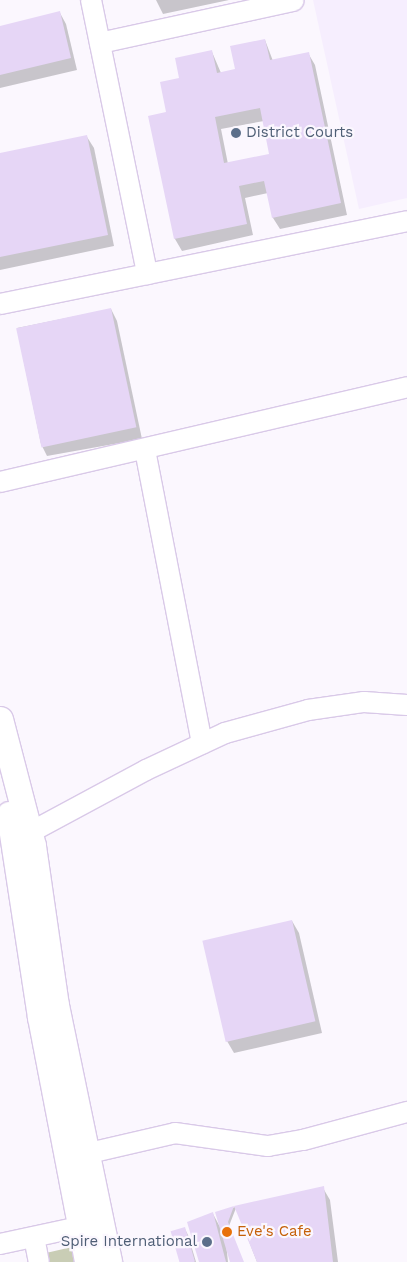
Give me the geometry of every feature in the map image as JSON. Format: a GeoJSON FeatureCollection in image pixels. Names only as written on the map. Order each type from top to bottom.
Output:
{"type":"FeatureCollection","features":[{"type":"Feature","properties":{"kind":"main road"},"geometry":{"type":"LineString","coordinates":[[0,719],[27,940],[90,1225],[109,1262]]}},
{"type":"Feature","properties":{"kind":"main road"},"geometry":{"type":"LineString","coordinates":[[0,779],[56,1005],[85,1154],[90,1225],[87,1262]]}},
{"type":"Feature","properties":{"kind":"street"},"geometry":{"type":"LineString","coordinates":[[91,0],[147,274]]}},
{"type":"Feature","properties":{"kind":"street"},"geometry":{"type":"LineString","coordinates":[[100,43],[294,1]]}},
{"type":"Feature","properties":{"kind":"street"},"geometry":{"type":"LineString","coordinates":[[0,304],[407,222]]}},
{"type":"Feature","properties":{"kind":"street"},"geometry":{"type":"LineString","coordinates":[[0,482],[145,450],[407,387]]}},
{"type":"Feature","properties":{"kind":"street"},"geometry":{"type":"LineString","coordinates":[[145,450],[202,744]]}},
{"type":"Feature","properties":{"kind":"street"},"geometry":{"type":"LineString","coordinates":[[14,831],[225,733],[308,710],[364,702],[407,705]]}},
{"type":"Feature","properties":{"kind":"street"},"geometry":{"type":"LineString","coordinates":[[85,1154],[175,1133],[268,1146],[303,1140],[407,1112]]}},
{"type":"Feature","properties":{"kind":"street"},"geometry":{"type":"LineString","coordinates":[[0,1244],[90,1225]]}},
{"type":"Feature","properties":{"kind":"street"},"geometry":{"type":"LineString","coordinates":[[34,1237],[39,1262]]}},
{"type":"Feature","properties":{"kind":"shaded area"},"geometry":{"type":"Polygon","coordinates":[[[313,0],[407,0],[407,198],[359,209],[313,0]]]}},
{"type":"Feature","properties":{"kind":"green space"},"geometry":{"type":"Polygon","coordinates":[[[72,1247],[75,1262],[48,1262],[46,1253],[72,1247]]]}},
{"type":"Feature","properties":{"kind":"building"},"geometry":{"type":"Polygon","coordinates":[[[60,11],[71,58],[0,75],[0,26],[60,11]]]}},
{"type":"Feature","properties":{"kind":"building"},"geometry":{"type":"Polygon","coordinates":[[[265,39],[270,60],[309,52],[341,203],[272,218],[264,181],[239,186],[247,224],[174,239],[148,116],[166,112],[160,82],[179,78],[175,58],[212,50],[217,73],[235,69],[230,46],[265,39]],[[260,108],[215,117],[224,163],[269,154],[260,108]]]}},
{"type":"Feature","properties":{"kind":"building"},"geometry":{"type":"Polygon","coordinates":[[[87,135],[108,235],[0,257],[0,153],[87,135]]]}},
{"type":"Feature","properties":{"kind":"building"},"geometry":{"type":"Polygon","coordinates":[[[111,308],[136,427],[41,448],[16,328],[111,308]]]}},
{"type":"Feature","properties":{"kind":"building"},"geometry":{"type":"Polygon","coordinates":[[[292,920],[315,1021],[226,1042],[202,941],[292,920]]]}},
{"type":"Feature","properties":{"kind":"building"},"geometry":{"type":"Polygon","coordinates":[[[324,1186],[333,1262],[257,1262],[234,1206],[324,1186]]]}},
{"type":"Feature","properties":{"kind":"building","name":"Eve's Cafe"},"geometry":{"type":"Polygon","coordinates":[[[234,1206],[228,1222],[244,1262],[230,1262],[215,1212],[234,1206]]]}},
{"type":"Feature","properties":{"kind":"building","name":"Spire International"},"geometry":{"type":"Polygon","coordinates":[[[213,1212],[226,1262],[199,1262],[187,1222],[213,1212]]]}},
{"type":"Feature","properties":{"kind":"building"},"geometry":{"type":"Polygon","coordinates":[[[185,1227],[195,1262],[179,1262],[171,1231],[185,1227]]]}},
{"type":"Feature","properties":{"kind":"place","name":"District Courts"},"geometry":{"type":"Point","coordinates":[236,133]}},
{"type":"Feature","properties":{"kind":"place","name":"Eve's Cafe"},"geometry":{"type":"Point","coordinates":[227,1232]}},
{"type":"Feature","properties":{"kind":"place","name":"Spire International"},"geometry":{"type":"Point","coordinates":[207,1242]}}]}
